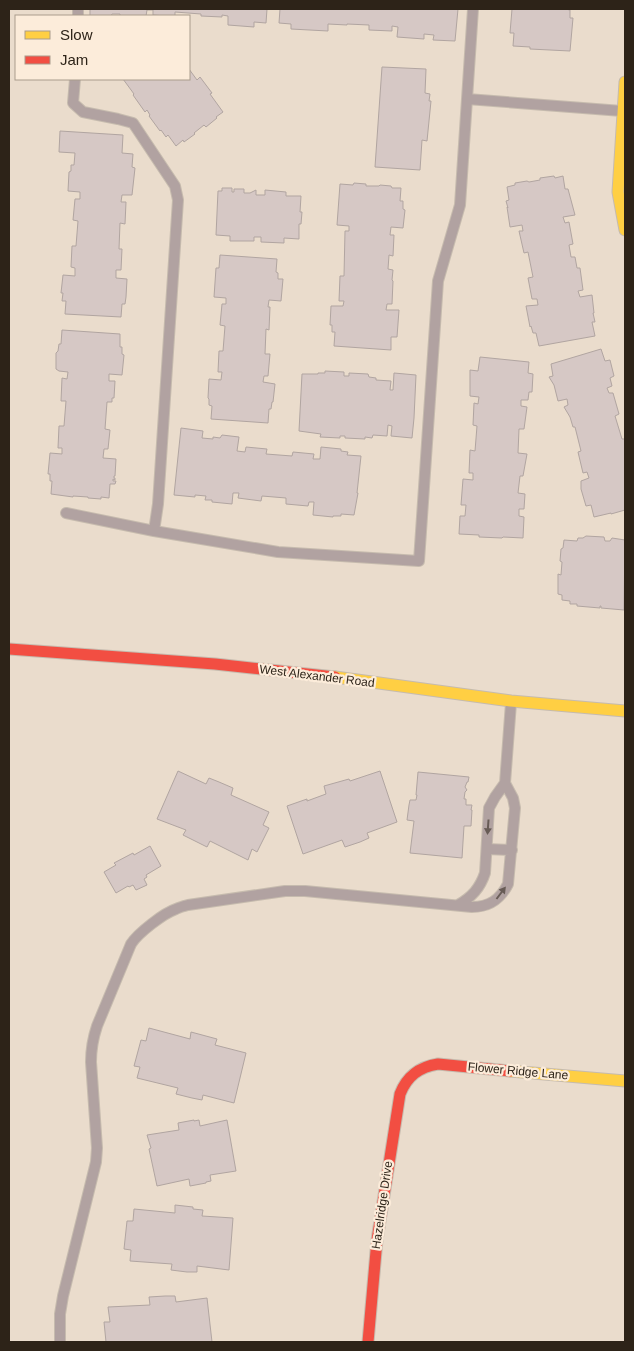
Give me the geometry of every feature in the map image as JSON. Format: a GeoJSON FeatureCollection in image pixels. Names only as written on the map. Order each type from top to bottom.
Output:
{"type":"FeatureCollection","features":[{"type":"Feature","properties":{"kind":"street"},"geometry":{"type":"LineString","coordinates":[[625,82],[618,192],[625,230]]}},
{"type":"Feature","properties":{"kind":"street","name":"West Alexander Road"},"geometry":{"type":"LineString","coordinates":[[9,649],[215,664],[337,677],[512,700],[625,710]]}},
{"type":"Feature","properties":{"kind":"street","name":"Flower Ridge Lane"},"geometry":{"type":"LineString","coordinates":[[413,1073],[420,1068],[438,1064],[625,1081]]}},
{"type":"Feature","properties":{"kind":"street","name":"Hazelridge Drive"},"geometry":{"type":"LineString","coordinates":[[368,1342],[377,1240],[387,1171],[400,1094],[407,1079],[413,1073]]}},
{"type":"Feature","properties":{"kind":"lane"},"geometry":{"type":"LineString","coordinates":[[66,513],[154,531],[278,552],[419,561],[438,281],[460,205],[473,9]]}},
{"type":"Feature","properties":{"kind":"lane"},"geometry":{"type":"LineString","coordinates":[[75,80],[74,103],[83,112],[133,123],[175,186],[178,200],[158,504],[154,531]]}},
{"type":"Feature","properties":{"kind":"lane"},"geometry":{"type":"LineString","coordinates":[[467,99],[624,111]]}},
{"type":"Feature","properties":{"kind":"lane"},"geometry":{"type":"LineString","coordinates":[[458,905],[472,896],[485,873],[489,808],[505,783],[512,700]]}},
{"type":"Feature","properties":{"kind":"lane"},"geometry":{"type":"LineString","coordinates":[[60,1342],[60,1314],[63,1296],[96,1162],[97,1148],[91,1062],[93,1038],[135,938],[140,932],[175,909],[188,905],[285,891],[305,891],[480,907],[489,904],[497,900],[508,884],[515,808],[513,798],[505,783]]}},
{"type":"Feature","properties":{"kind":"lane"},"geometry":{"type":"LineString","coordinates":[[487,849],[512,850]]}},
{"type":"Feature","properties":{"kind":"building"},"geometry":{"type":"Polygon","coordinates":[[[90,9],[267,9],[266,23],[254,22],[254,27],[228,25],[228,16],[222,15],[222,17],[201,16],[201,14],[175,12],[175,15],[153,15],[153,10],[147,10],[146,15],[90,15],[90,9]]]}},
{"type":"Feature","properties":{"kind":"building"},"geometry":{"type":"Polygon","coordinates":[[[280,9],[458,9],[455,41],[433,40],[434,35],[424,34],[424,39],[397,37],[398,27],[392,26],[392,31],[369,30],[369,25],[347,24],[328,24],[328,31],[291,29],[291,24],[279,23],[280,9]]]}},
{"type":"Feature","properties":{"kind":"building"},"geometry":{"type":"Polygon","coordinates":[[[512,9],[570,10],[570,18],[573,18],[570,51],[530,49],[530,47],[513,46],[514,33],[510,33],[512,9]]]}},
{"type":"Feature","properties":{"kind":"building"},"geometry":{"type":"Polygon","coordinates":[[[382,67],[426,69],[425,93],[430,94],[429,101],[431,101],[427,141],[422,140],[420,170],[375,167],[382,67]]]}},
{"type":"Feature","properties":{"kind":"building"},"geometry":{"type":"Polygon","coordinates":[[[190,70],[197,80],[200,77],[223,112],[206,127],[204,125],[195,134],[176,146],[168,135],[166,137],[160,131],[124,80],[190,80],[190,70]]]}},
{"type":"Feature","properties":{"kind":"building"},"geometry":{"type":"Polygon","coordinates":[[[60,131],[123,135],[122,153],[133,154],[132,167],[135,168],[132,195],[122,195],[121,202],[126,202],[125,224],[120,223],[119,249],[122,249],[121,270],[116,270],[116,278],[127,279],[125,304],[122,304],[121,317],[65,314],[66,301],[62,301],[63,293],[61,293],[63,275],[75,276],[75,268],[71,267],[72,246],[76,246],[78,221],[73,220],[75,199],[80,199],[80,192],[68,191],[69,172],[71,171],[71,165],[74,165],[75,153],[59,152],[60,131]]]}},
{"type":"Feature","properties":{"kind":"building"},"geometry":{"type":"Polygon","coordinates":[[[554,176],[555,178],[563,176],[565,189],[568,189],[575,215],[563,217],[565,223],[569,222],[573,244],[569,245],[571,257],[575,257],[577,268],[580,268],[583,290],[578,291],[580,297],[592,295],[595,322],[592,322],[595,336],[539,346],[536,333],[533,333],[530,327],[526,306],[538,305],[537,299],[532,299],[528,278],[533,277],[528,252],[524,253],[519,231],[523,231],[522,225],[510,227],[506,201],[509,200],[507,187],[515,185],[515,183],[554,176]]]}},
{"type":"Feature","properties":{"kind":"building"},"geometry":{"type":"Polygon","coordinates":[[[354,183],[366,184],[366,186],[380,185],[401,188],[400,201],[403,201],[403,209],[405,210],[403,228],[391,227],[390,235],[394,235],[393,256],[389,255],[388,269],[393,270],[392,304],[387,304],[386,310],[399,310],[397,337],[391,337],[391,350],[334,346],[335,332],[332,332],[332,325],[330,325],[331,306],[343,306],[344,301],[339,301],[340,276],[344,276],[345,231],[349,231],[349,226],[337,225],[340,184],[353,185],[354,183]]]}},
{"type":"Feature","properties":{"kind":"building"},"geometry":{"type":"Polygon","coordinates":[[[222,188],[232,188],[232,192],[234,192],[234,189],[244,189],[244,193],[256,190],[256,195],[265,195],[265,190],[286,192],[286,196],[301,196],[300,212],[302,212],[301,224],[299,224],[299,239],[284,238],[284,243],[261,242],[261,237],[254,237],[254,241],[230,241],[230,236],[216,235],[218,191],[222,191],[222,188]]]}},
{"type":"Feature","properties":{"kind":"building"},"geometry":{"type":"Polygon","coordinates":[[[220,255],[277,259],[276,272],[278,273],[278,279],[283,279],[281,301],[269,300],[268,307],[270,307],[269,330],[266,329],[265,354],[270,354],[268,376],[264,376],[263,382],[275,384],[268,423],[211,419],[212,406],[209,405],[208,398],[209,379],[221,380],[222,372],[218,372],[219,351],[223,351],[225,326],[220,325],[222,304],[226,304],[226,298],[214,297],[216,268],[219,268],[220,255]]]}},
{"type":"Feature","properties":{"kind":"building"},"geometry":{"type":"Polygon","coordinates":[[[62,330],[120,334],[120,347],[122,347],[122,354],[124,355],[122,375],[109,374],[109,381],[115,381],[114,398],[112,398],[112,402],[107,402],[105,429],[110,430],[108,449],[104,449],[103,458],[116,459],[115,480],[113,479],[113,481],[116,481],[115,484],[110,484],[109,498],[101,497],[101,499],[51,494],[52,481],[50,481],[50,474],[48,474],[50,453],[62,454],[62,448],[58,448],[59,426],[64,426],[66,401],[61,401],[62,378],[67,379],[68,372],[56,369],[56,353],[59,344],[61,344],[62,330]]]}},
{"type":"Feature","properties":{"kind":"building"},"geometry":{"type":"Polygon","coordinates":[[[601,349],[605,361],[610,360],[614,376],[610,378],[612,386],[607,388],[609,393],[613,393],[619,414],[615,416],[622,439],[625,439],[625,510],[594,517],[591,505],[586,506],[581,489],[581,481],[589,478],[587,472],[583,473],[578,452],[581,451],[575,427],[573,427],[564,407],[568,405],[567,399],[558,401],[554,385],[549,377],[553,376],[551,364],[601,349]]]}},
{"type":"Feature","properties":{"kind":"building"},"geometry":{"type":"Polygon","coordinates":[[[480,357],[529,362],[528,373],[533,374],[532,392],[529,392],[528,400],[521,400],[521,406],[527,407],[524,429],[519,429],[518,453],[527,454],[523,476],[520,476],[518,493],[525,494],[524,509],[519,509],[519,516],[524,517],[523,538],[479,537],[479,535],[459,534],[460,516],[465,516],[466,505],[461,505],[463,479],[473,480],[473,473],[469,473],[470,450],[475,451],[477,426],[473,425],[474,403],[478,404],[479,397],[470,396],[470,370],[478,371],[480,357]]]}},
{"type":"Feature","properties":{"kind":"building"},"geometry":{"type":"Polygon","coordinates":[[[325,371],[344,372],[344,376],[349,376],[349,373],[368,374],[369,377],[376,378],[376,380],[391,381],[390,390],[393,390],[394,373],[416,375],[412,438],[391,436],[392,426],[388,425],[387,436],[373,435],[372,438],[365,437],[365,439],[345,438],[345,436],[340,436],[340,438],[320,437],[321,434],[299,431],[302,374],[318,374],[325,373],[325,371]]]}},
{"type":"Feature","properties":{"kind":"building"},"geometry":{"type":"Polygon","coordinates":[[[181,428],[203,431],[202,438],[220,438],[222,435],[239,437],[237,451],[245,452],[246,447],[267,449],[266,454],[292,456],[293,452],[314,454],[313,459],[320,459],[321,447],[341,449],[341,451],[348,452],[347,455],[361,456],[354,515],[341,514],[341,516],[333,517],[313,515],[314,502],[309,502],[308,506],[286,504],[286,498],[262,496],[261,501],[238,498],[239,493],[233,493],[232,504],[205,500],[206,496],[174,495],[181,428]]]}},
{"type":"Feature","properties":{"kind":"building"},"geometry":{"type":"Polygon","coordinates":[[[586,536],[604,537],[605,541],[610,541],[612,538],[625,540],[624,610],[601,608],[601,606],[600,608],[577,606],[577,604],[570,604],[570,601],[562,600],[562,595],[558,594],[558,574],[561,575],[561,549],[563,548],[564,540],[577,541],[578,538],[586,536]]]}},
{"type":"Feature","properties":{"kind":"building"},"geometry":{"type":"Polygon","coordinates":[[[178,771],[206,784],[209,778],[233,788],[231,795],[269,812],[263,825],[269,828],[257,852],[252,849],[248,860],[210,841],[207,847],[183,835],[186,830],[157,819],[178,771]]]}},
{"type":"Feature","properties":{"kind":"building"},"geometry":{"type":"Polygon","coordinates":[[[380,771],[397,822],[367,833],[369,838],[360,842],[345,847],[342,840],[303,854],[287,806],[326,794],[324,786],[349,779],[350,781],[380,771]]]}},
{"type":"Feature","properties":{"kind":"building"},"geometry":{"type":"Polygon","coordinates":[[[418,772],[469,777],[465,787],[467,790],[464,799],[466,799],[466,805],[472,805],[471,826],[464,826],[462,858],[410,853],[414,821],[407,820],[410,800],[416,800],[418,772]]]}},
{"type":"Feature","properties":{"kind":"building"},"geometry":{"type":"Polygon","coordinates":[[[150,846],[161,866],[146,875],[147,877],[144,879],[147,885],[136,890],[133,885],[128,886],[116,893],[104,872],[116,865],[114,863],[150,846]]]}},
{"type":"Feature","properties":{"kind":"building"},"geometry":{"type":"Polygon","coordinates":[[[149,1028],[190,1039],[191,1032],[217,1039],[215,1045],[246,1053],[234,1103],[203,1095],[202,1100],[176,1094],[178,1088],[137,1078],[140,1067],[134,1066],[141,1040],[146,1041],[149,1028]]]}},
{"type":"Feature","properties":{"kind":"building"},"geometry":{"type":"Polygon","coordinates":[[[199,1120],[200,1126],[227,1120],[236,1171],[210,1175],[211,1181],[206,1183],[190,1186],[189,1179],[157,1186],[147,1135],[179,1130],[178,1123],[199,1120]]]}},
{"type":"Feature","properties":{"kind":"building"},"geometry":{"type":"Polygon","coordinates":[[[175,1205],[203,1210],[202,1216],[233,1218],[229,1270],[197,1266],[197,1272],[187,1272],[171,1270],[172,1264],[130,1261],[131,1250],[124,1249],[127,1221],[133,1221],[134,1209],[175,1213],[175,1205]]]}},
{"type":"Feature","properties":{"kind":"building"},"geometry":{"type":"Polygon","coordinates":[[[175,1296],[176,1302],[207,1298],[212,1342],[106,1342],[104,1322],[110,1322],[108,1307],[150,1305],[149,1297],[175,1296]]]}},
{"type":"Feature","properties":{"kind":"traffic: slow"},"geometry":{"type":"LineString","coordinates":[[625,82],[618,192],[625,230]]}},
{"type":"Feature","properties":{"kind":"traffic: slow"},"geometry":{"type":"LineString","coordinates":[[335,677],[511,701],[625,711]]}},
{"type":"Feature","properties":{"kind":"traffic: slow"},"geometry":{"type":"LineString","coordinates":[[510,1071],[625,1081]]}},
{"type":"Feature","properties":{"kind":"traffic: jam"},"geometry":{"type":"LineString","coordinates":[[9,649],[215,664],[335,677]]}},
{"type":"Feature","properties":{"kind":"traffic: jam"},"geometry":{"type":"LineString","coordinates":[[368,1342],[377,1240],[400,1094],[406,1082],[419,1070],[438,1064],[510,1071]]}}]}
